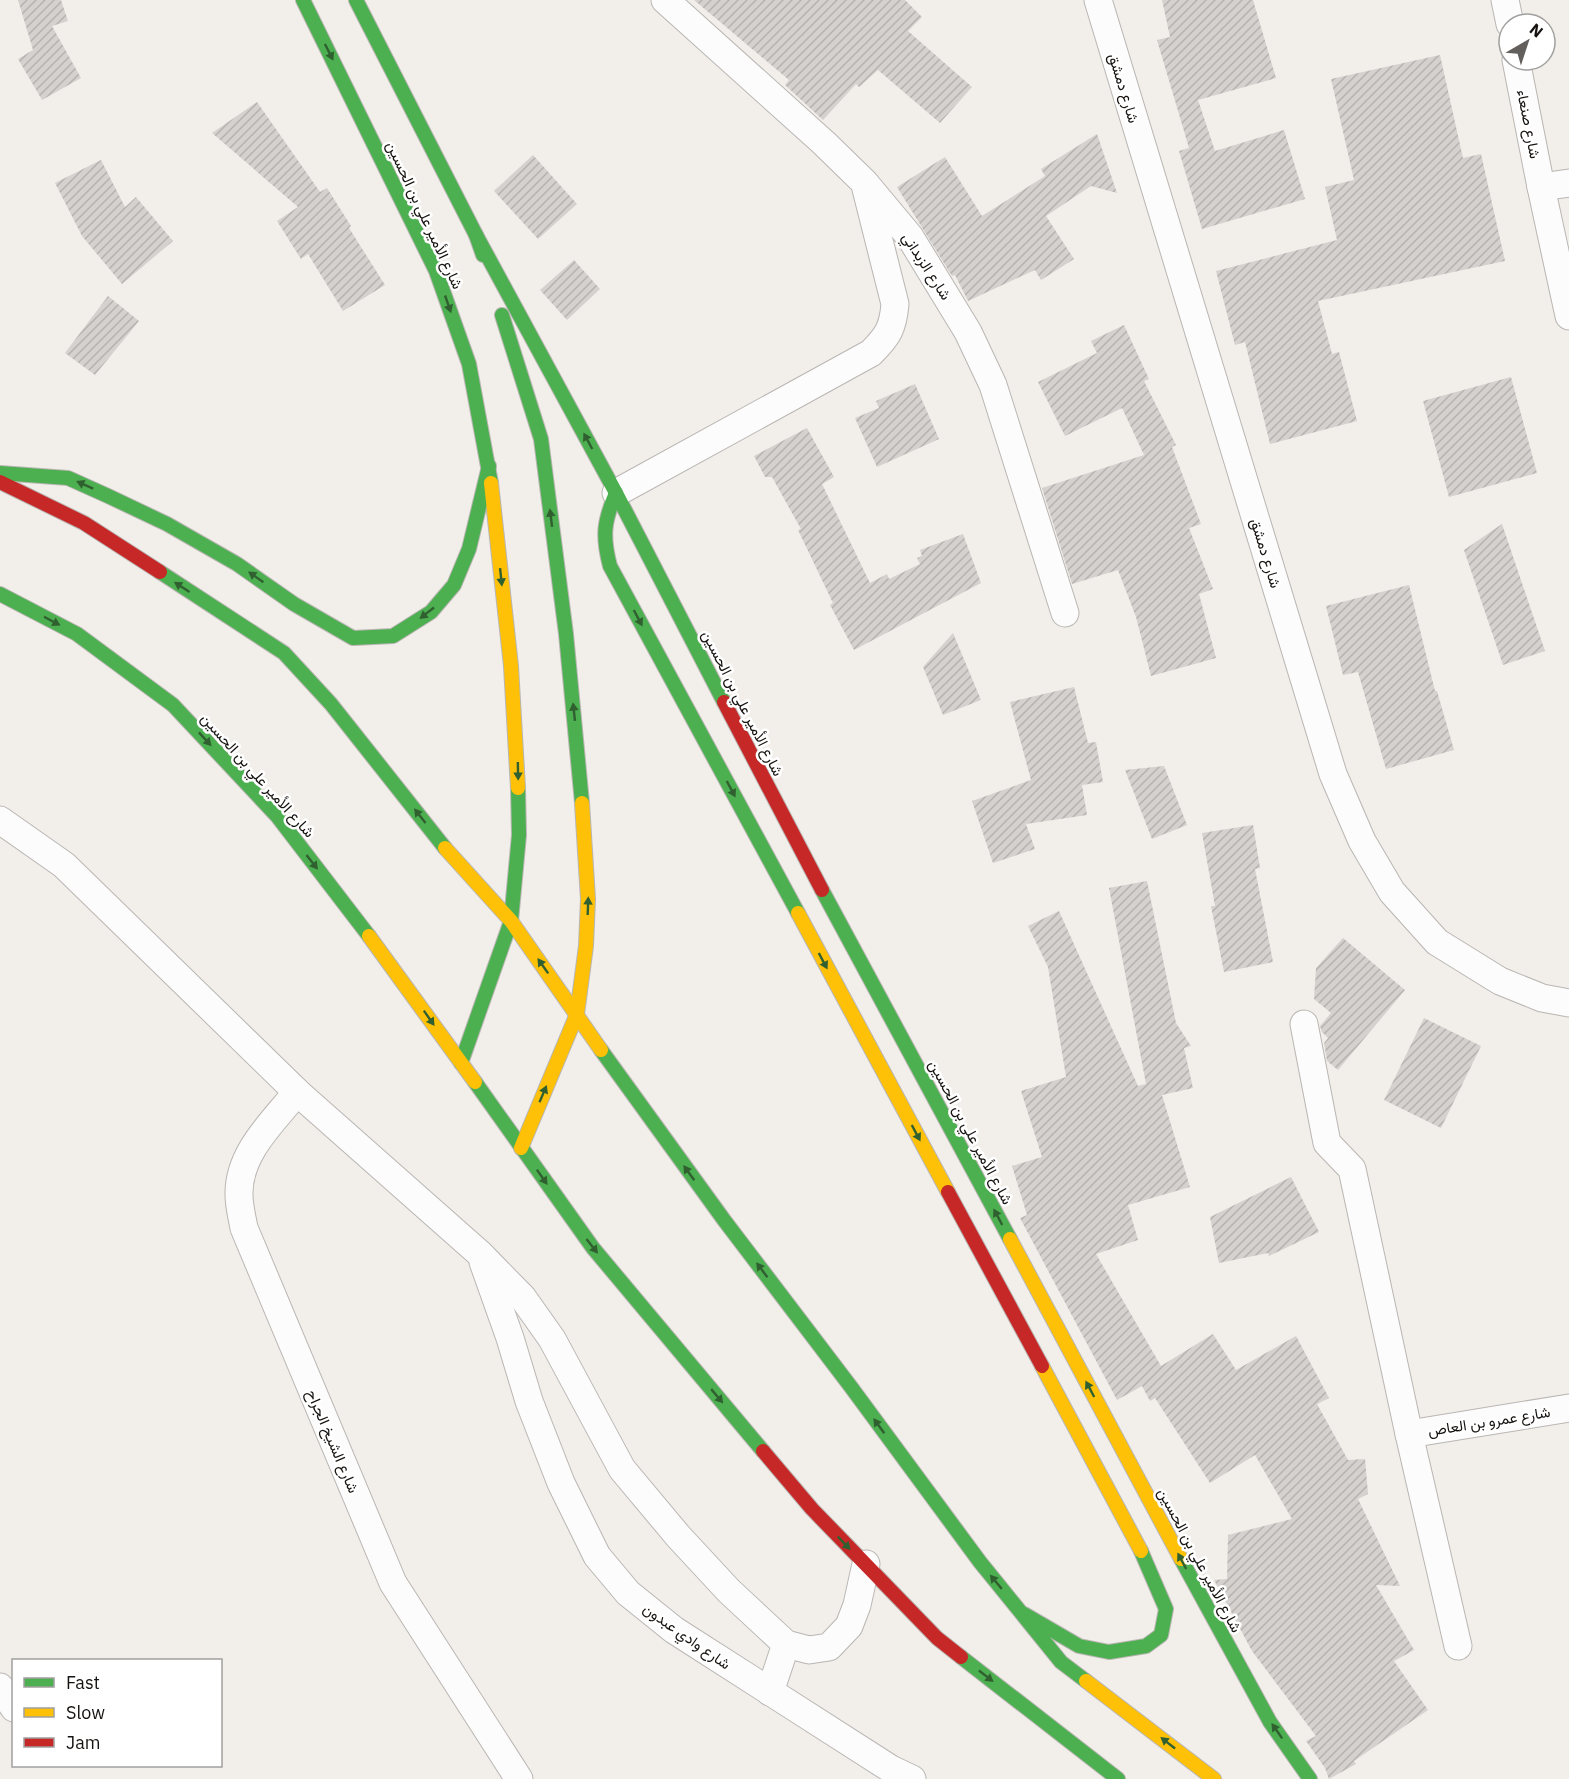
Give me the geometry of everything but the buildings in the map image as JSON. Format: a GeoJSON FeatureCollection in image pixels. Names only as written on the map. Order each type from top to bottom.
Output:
{"type":"FeatureCollection","features":[{"type":"Feature","properties":{"kind":"main road","name":"شارع الأمير علي بن الحسين"},"geometry":{"type":"LineString","coordinates":[[303,0],[436,271],[469,364],[489,466],[511,666],[518,759],[519,835],[511,921],[461,1063]]}},
{"type":"Feature","properties":{"kind":"main road","name":"شارع الأمير علي بن الحسين"},"geometry":{"type":"LineString","coordinates":[[356,0],[476,235],[616,493],[786,821],[1244,1676],[1270,1722],[1311,1779]]}},
{"type":"Feature","properties":{"kind":"main road","name":"شارع الأمير علي بن الحسين"},"geometry":{"type":"LineString","coordinates":[[476,235],[541,439],[566,634],[585,834],[587,922],[577,1014],[521,1148]]}},
{"type":"Feature","properties":{"kind":"main road"},"geometry":{"type":"LineString","coordinates":[[0,473],[68,478],[108,496],[167,524],[237,564],[294,604],[353,638],[393,636],[430,612],[454,585],[469,549],[489,466]]}},
{"type":"Feature","properties":{"kind":"main road"},"geometry":{"type":"LineString","coordinates":[[0,482],[84,523],[284,653],[331,704],[451,855],[511,921],[617,1074],[724,1220],[980,1562],[1061,1662],[1214,1779]]}},
{"type":"Feature","properties":{"kind":"main road"},"geometry":{"type":"LineString","coordinates":[[616,493],[604,521],[603,536],[610,566],[1137,1541],[1166,1609],[1161,1635],[1146,1646],[1109,1652],[1079,1646],[1024,1614]]}},
{"type":"Feature","properties":{"kind":"main road","name":"شارع الأمير علي بن الحسين"},"geometry":{"type":"LineString","coordinates":[[0,594],[77,634],[173,705],[277,816],[396,971],[592,1248],[812,1509],[937,1638],[1118,1779]]}},
{"type":"Feature","properties":{"kind":"street","name":"شارع الزبداني"},"geometry":{"type":"LineString","coordinates":[[664,0],[733,60],[865,183],[910,237],[968,332],[993,385],[1065,612]]}},
{"type":"Feature","properties":{"kind":"street","name":"شارع دمشق"},"geometry":{"type":"LineString","coordinates":[[1098,0],[1333,774],[1362,841],[1392,892],[1437,942],[1500,981],[1542,998],[1569,1002]]}},
{"type":"Feature","properties":{"kind":"street","name":"شارع صنعاء"},"geometry":{"type":"LineString","coordinates":[[1518,72],[1569,316]]}},
{"type":"Feature","properties":{"kind":"street"},"geometry":{"type":"LineString","coordinates":[[616,493],[872,353],[886,338],[893,322],[895,304],[865,183]]}},
{"type":"Feature","properties":{"kind":"street"},"geometry":{"type":"LineString","coordinates":[[1541,187],[1569,183]]}},
{"type":"Feature","properties":{"kind":"street"},"geometry":{"type":"LineString","coordinates":[[0,820],[64,866],[297,1092],[479,1253],[523,1299],[552,1339],[622,1468],[678,1536],[729,1592],[786,1644],[809,1650],[829,1647],[849,1626],[857,1605],[866,1564]]}},
{"type":"Feature","properties":{"kind":"street"},"geometry":{"type":"LineString","coordinates":[[1304,1024],[1326,1143],[1352,1169],[1408,1434],[1458,1647]]}},
{"type":"Feature","properties":{"kind":"street","name":"شارع الشيخ الجراح"},"geometry":{"type":"LineString","coordinates":[[297,1092],[253,1146],[242,1171],[239,1195],[244,1228],[393,1583],[519,1779]]}},
{"type":"Feature","properties":{"kind":"street","name":"شارع وادي عبدون"},"geometry":{"type":"LineString","coordinates":[[479,1253],[544,1442],[561,1483],[597,1556],[628,1593],[674,1630],[891,1769],[912,1779]]}},
{"type":"Feature","properties":{"kind":"street","name":"شارع عمرو بن العاص"},"geometry":{"type":"LineString","coordinates":[[1408,1434],[1569,1408]]}},
{"type":"Feature","properties":{"kind":"street"},"geometry":{"type":"LineString","coordinates":[[770,1692],[786,1644]]}},
{"type":"Feature","properties":{"kind":"street"},"geometry":{"type":"LineString","coordinates":[[0,1687],[12,1705]]}},
{"type":"Feature","properties":{"kind":"traffic: fast"},"geometry":{"type":"LineString","coordinates":[[303,0],[436,271],[469,364],[491,483]]}},
{"type":"Feature","properties":{"kind":"traffic: fast"},"geometry":{"type":"LineString","coordinates":[[356,0],[476,235],[483,255]]}},
{"type":"Feature","properties":{"kind":"traffic: fast"},"geometry":{"type":"LineString","coordinates":[[476,235],[616,493],[724,702]]}},
{"type":"Feature","properties":{"kind":"traffic: fast"},"geometry":{"type":"LineString","coordinates":[[502,315],[541,439],[566,634],[582,803]]}},
{"type":"Feature","properties":{"kind":"traffic: fast"},"geometry":{"type":"LineString","coordinates":[[0,473],[68,478],[108,496],[167,524],[237,564],[294,604],[353,638],[393,636],[431,612],[454,585],[469,549],[489,466]]}},
{"type":"Feature","properties":{"kind":"traffic: fast"},"geometry":{"type":"LineString","coordinates":[[616,493],[609,512],[605,537],[610,566],[798,913]]}},
{"type":"Feature","properties":{"kind":"traffic: fast"},"geometry":{"type":"LineString","coordinates":[[160,572],[284,653],[331,704],[445,848]]}},
{"type":"Feature","properties":{"kind":"traffic: fast"},"geometry":{"type":"LineString","coordinates":[[0,594],[77,634],[173,705],[277,816],[369,936]]}},
{"type":"Feature","properties":{"kind":"traffic: fast"},"geometry":{"type":"LineString","coordinates":[[461,1063],[511,921],[519,835],[518,788]]}},
{"type":"Feature","properties":{"kind":"traffic: fast"},"geometry":{"type":"LineString","coordinates":[[822,890],[1010,1239]]}},
{"type":"Feature","properties":{"kind":"traffic: fast"},"geometry":{"type":"LineString","coordinates":[[601,1050],[724,1220],[980,1562],[1061,1662],[1086,1681]]}},
{"type":"Feature","properties":{"kind":"traffic: fast"},"geometry":{"type":"LineString","coordinates":[[475,1082],[593,1248],[763,1451]]}},
{"type":"Feature","properties":{"kind":"traffic: fast"},"geometry":{"type":"LineString","coordinates":[[1024,1614],[1079,1646],[1109,1652],[1146,1646],[1161,1635],[1166,1609],[1141,1551]]}},
{"type":"Feature","properties":{"kind":"traffic: fast"},"geometry":{"type":"LineString","coordinates":[[1181,1559],[1270,1722],[1310,1779]]}},
{"type":"Feature","properties":{"kind":"traffic: fast"},"geometry":{"type":"LineString","coordinates":[[961,1657],[1118,1779]]}},
{"type":"Feature","properties":{"kind":"traffic: slow"},"geometry":{"type":"LineString","coordinates":[[491,483],[511,666],[518,788]]}},
{"type":"Feature","properties":{"kind":"traffic: slow"},"geometry":{"type":"LineString","coordinates":[[521,1148],[577,1014],[586,946],[588,899],[582,803]]}},
{"type":"Feature","properties":{"kind":"traffic: slow"},"geometry":{"type":"LineString","coordinates":[[445,848],[511,921],[601,1050]]}},
{"type":"Feature","properties":{"kind":"traffic: slow"},"geometry":{"type":"LineString","coordinates":[[798,913],[948,1192]]}},
{"type":"Feature","properties":{"kind":"traffic: slow"},"geometry":{"type":"LineString","coordinates":[[369,936],[475,1082]]}},
{"type":"Feature","properties":{"kind":"traffic: slow"},"geometry":{"type":"LineString","coordinates":[[1010,1239],[1181,1559]]}},
{"type":"Feature","properties":{"kind":"traffic: slow"},"geometry":{"type":"LineString","coordinates":[[1042,1366],[1141,1551]]}},
{"type":"Feature","properties":{"kind":"traffic: slow"},"geometry":{"type":"LineString","coordinates":[[1086,1681],[1214,1779]]}},
{"type":"Feature","properties":{"kind":"traffic: jam"},"geometry":{"type":"LineString","coordinates":[[0,482],[84,523],[160,572]]}},
{"type":"Feature","properties":{"kind":"traffic: jam"},"geometry":{"type":"LineString","coordinates":[[724,702],[822,890]]}},
{"type":"Feature","properties":{"kind":"traffic: jam"},"geometry":{"type":"LineString","coordinates":[[948,1192],[1042,1366]]}},
{"type":"Feature","properties":{"kind":"traffic: jam"},"geometry":{"type":"LineString","coordinates":[[763,1451],[812,1509],[937,1638],[961,1657]]}}]}
